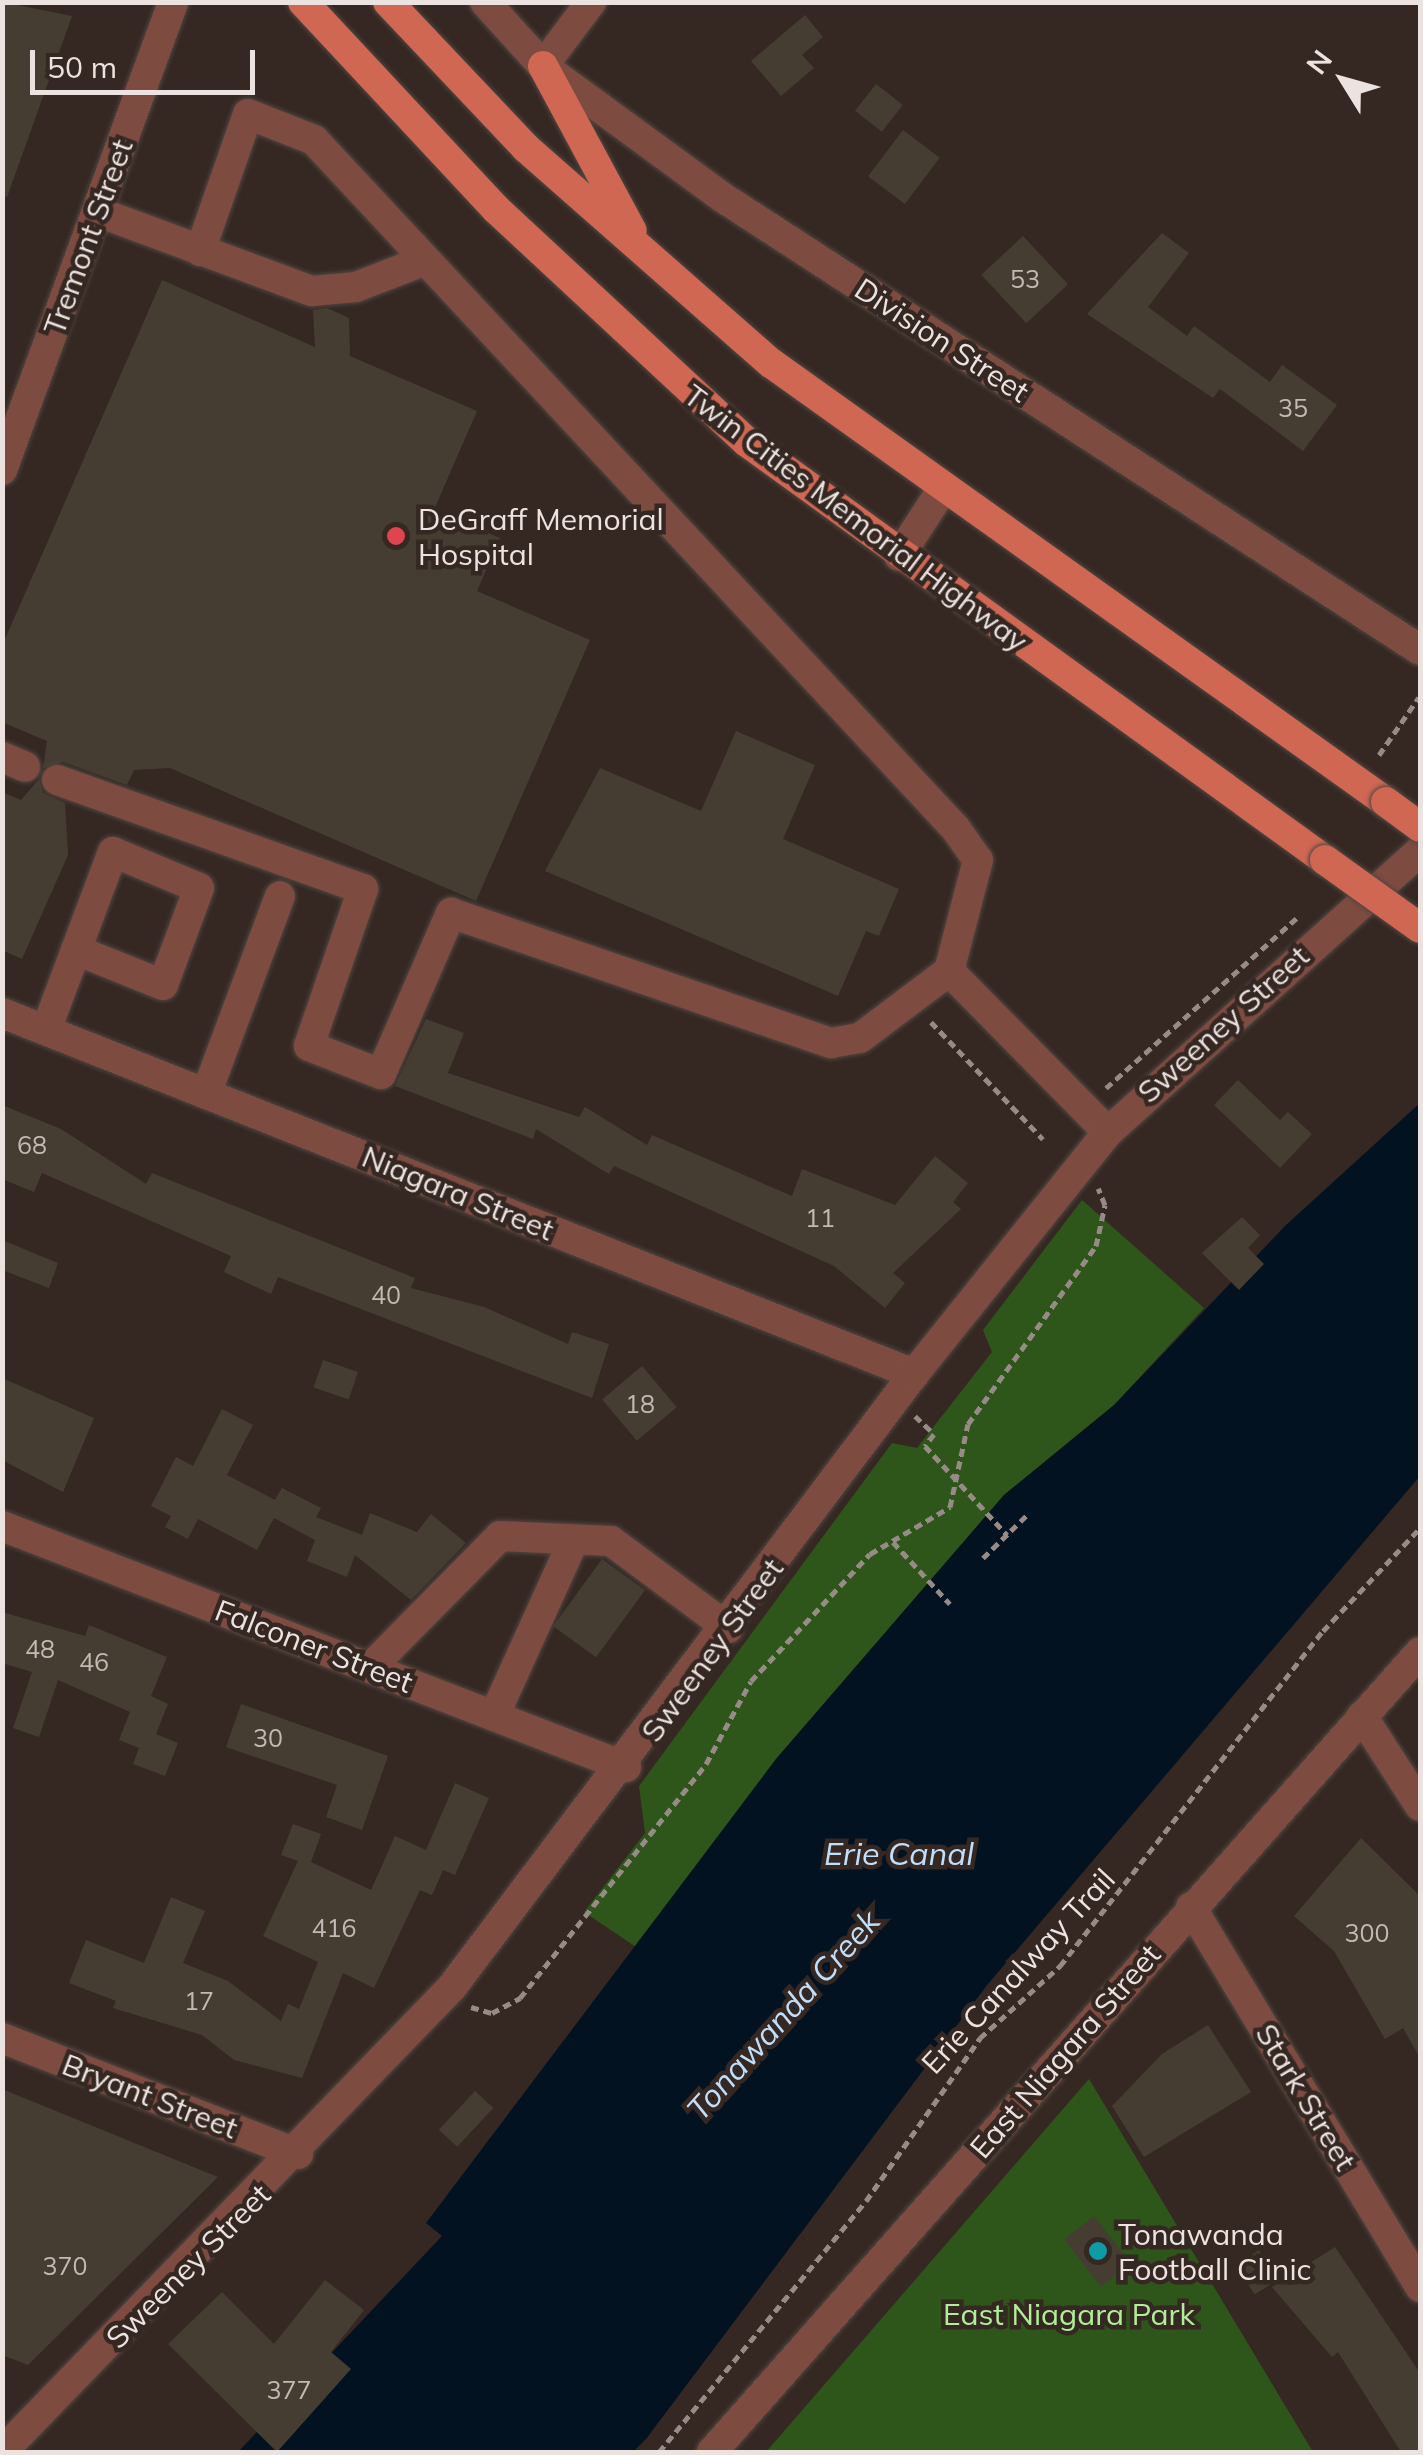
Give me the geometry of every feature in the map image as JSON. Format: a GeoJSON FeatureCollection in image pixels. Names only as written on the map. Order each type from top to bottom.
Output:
{"type":"FeatureCollection","features":[{"type":"Feature","properties":{"kind":"main road","name":"Twin Cities Memorial Highway"},"geometry":{"type":"LineString","coordinates":[[303,2],[496,209],[676,382],[898,556],[1420,928]]}},
{"type":"Feature","properties":{"kind":"main road"},"geometry":{"type":"LineString","coordinates":[[388,2],[650,259],[771,363],[1420,827]]}},
{"type":"Feature","properties":{"kind":"main road"},"geometry":{"type":"LineString","coordinates":[[543,66],[650,259]]}},
{"type":"Feature","properties":{"kind":"street","name":"Tremont Street"},"geometry":{"type":"LineString","coordinates":[[2,470],[173,2]]}},
{"type":"Feature","properties":{"kind":"street","name":"Division Street"},"geometry":{"type":"LineString","coordinates":[[485,2],[543,66],[722,197],[1420,650]]}},
{"type":"Feature","properties":{"kind":"street"},"geometry":{"type":"LineString","coordinates":[[543,66],[591,2]]}},
{"type":"Feature","properties":{"kind":"street"},"geometry":{"type":"LineString","coordinates":[[57,780],[363,889],[309,1046],[381,1074],[450,913],[831,1042],[860,1038],[949,971],[978,860],[956,829],[314,140],[248,114],[200,250]]}},
{"type":"Feature","properties":{"kind":"street"},"geometry":{"type":"LineString","coordinates":[[98,212],[312,290],[356,287],[424,261]]}},
{"type":"Feature","properties":{"kind":"street"},"geometry":{"type":"LineString","coordinates":[[898,556],[944,487]]}},
{"type":"Feature","properties":{"kind":"street","name":"Sweeney Street"},"geometry":{"type":"LineString","coordinates":[[2,2452],[298,2154],[452,1987],[626,1767],[914,1374],[1108,1132],[1420,851]]}},
{"type":"Feature","properties":{"kind":"street"},"geometry":{"type":"LineString","coordinates":[[46,1030],[76,950],[113,852],[200,888],[163,985],[76,950]]}},
{"type":"Feature","properties":{"kind":"street"},"geometry":{"type":"LineString","coordinates":[[206,1094],[280,896]]}},
{"type":"Feature","properties":{"kind":"street"},"geometry":{"type":"LineString","coordinates":[[949,971],[1108,1132]]}},
{"type":"Feature","properties":{"kind":"street","name":"Niagara Street"},"geometry":{"type":"LineString","coordinates":[[2,1013],[914,1374]]}},
{"type":"Feature","properties":{"kind":"street","name":"Falconer Street"},"geometry":{"type":"LineString","coordinates":[[2,1526],[626,1767]]}},
{"type":"Feature","properties":{"kind":"street"},"geometry":{"type":"LineString","coordinates":[[370,1668],[500,1536],[612,1542],[728,1628]]}},
{"type":"Feature","properties":{"kind":"street"},"geometry":{"type":"LineString","coordinates":[[494,1716],[574,1540]]}},
{"type":"Feature","properties":{"kind":"street","name":"East Niagara Street"},"geometry":{"type":"LineString","coordinates":[[712,2452],[1420,1652]]}},
{"type":"Feature","properties":{"kind":"street"},"geometry":{"type":"LineString","coordinates":[[1362,1716],[1420,1806]]}},
{"type":"Feature","properties":{"kind":"street","name":"Stark Street"},"geometry":{"type":"LineString","coordinates":[[1191,1907],[1417,2274]]}},
{"type":"Feature","properties":{"kind":"street","name":"Bryant Street"},"geometry":{"type":"LineString","coordinates":[[2,2038],[298,2154]]}},
{"type":"Feature","properties":{"kind":"path"},"geometry":{"type":"LineString","coordinates":[[1379,755],[1420,697]]}},
{"type":"Feature","properties":{"kind":"path"},"geometry":{"type":"LineString","coordinates":[[1103,1091],[1303,912]]}},
{"type":"Feature","properties":{"kind":"path"},"geometry":{"type":"LineString","coordinates":[[928,1020],[1042,1140]]}},
{"type":"Feature","properties":{"kind":"path"},"geometry":{"type":"LineString","coordinates":[[469,2006],[492,2013],[520,1998],[706,1764],[751,1681],[870,1554],[940,1519],[957,1482],[968,1424],[1096,1246],[1105,1205],[1092,1183]]}},
{"type":"Feature","properties":{"kind":"path"},"geometry":{"type":"LineString","coordinates":[[911,1413],[934,1434],[925,1446],[1007,1534]]}},
{"type":"Feature","properties":{"kind":"path"},"geometry":{"type":"LineString","coordinates":[[982,1558],[1029,1513]]}},
{"type":"Feature","properties":{"kind":"path","name":"Erie Canalway Trail"},"geometry":{"type":"LineString","coordinates":[[659,2452],[866,2201],[980,2038],[1060,1966],[1323,1631],[1420,1528]]}},
{"type":"Feature","properties":{"kind":"path"},"geometry":{"type":"LineString","coordinates":[[893,1542],[950,1604]]}},
{"type":"Feature","properties":{"kind":"green space"},"geometry":{"type":"Polygon","coordinates":[[[1082,1200],[1204,1308],[1114,1405],[1004,1495],[776,1759],[639,1949],[584,1912],[645,1833],[639,1786],[892,1443],[917,1448],[992,1352],[983,1330],[1082,1200]]]}},
{"type":"Feature","properties":{"kind":"green space","name":"East Niagara Park"},"geometry":{"type":"Polygon","coordinates":[[[1089,2079],[1313,2452],[766,2452],[1089,2079]]]}},
{"type":"Feature","properties":{"kind":"water","name":"Erie Canal"},"geometry":{"type":"Polygon","coordinates":[[[1420,1103],[1420,1476],[988,1984],[646,2439],[633,2452],[238,2452],[442,2236],[426,2223],[776,1759],[1004,1495],[1114,1405],[1286,1225],[1420,1103]]]}},
{"type":"Feature","properties":{"kind":"building"},"geometry":{"type":"Polygon","coordinates":[[[2,2],[72,16],[7,197],[2,196],[2,2]]]}},
{"type":"Feature","properties":{"kind":"building"},"geometry":{"type":"Polygon","coordinates":[[[805,15],[823,37],[802,55],[814,68],[781,96],[751,61],[805,15]]]}},
{"type":"Feature","properties":{"kind":"building"},"geometry":{"type":"Polygon","coordinates":[[[876,84],[903,105],[882,132],[855,111],[876,84]]]}},
{"type":"Feature","properties":{"kind":"building"},"geometry":{"type":"Polygon","coordinates":[[[903,130],[940,158],[905,204],[868,176],[903,130]]]}},
{"type":"Feature","properties":{"kind":"building"},"geometry":{"type":"Polygon","coordinates":[[[1162,233],[1189,253],[1148,307],[1187,336],[1194,326],[1270,382],[1282,365],[1337,405],[1303,451],[1220,389],[1213,398],[1087,314],[1162,233]]]}},
{"type":"Feature","properties":{"kind":"building"},"geometry":{"type":"Polygon","coordinates":[[[1023,236],[1068,284],[1026,323],[981,275],[1023,236]]]}},
{"type":"Feature","properties":{"kind":"building"},"geometry":{"type":"Polygon","coordinates":[[[162,280],[315,347],[313,310],[327,308],[349,318],[350,356],[477,411],[434,510],[500,538],[477,591],[590,640],[476,901],[170,768],[134,770],[127,785],[63,762],[43,768],[47,741],[2,722],[2,646],[162,280]]]}},
{"type":"Feature","properties":{"kind":"building"},"geometry":{"type":"Polygon","coordinates":[[[736,731],[815,765],[783,839],[899,889],[879,936],[866,931],[838,996],[545,871],[600,768],[701,811],[736,731]]]}},
{"type":"Feature","properties":{"kind":"building"},"geometry":{"type":"Polygon","coordinates":[[[39,779],[43,793],[65,803],[68,855],[22,959],[2,950],[2,792],[21,800],[39,779]]]}},
{"type":"Feature","properties":{"kind":"building"},"geometry":{"type":"Polygon","coordinates":[[[426,1019],[464,1033],[448,1073],[579,1117],[585,1107],[647,1145],[652,1135],[792,1196],[802,1169],[895,1205],[935,1156],[968,1183],[953,1202],[961,1209],[893,1273],[905,1283],[885,1308],[834,1266],[614,1166],[609,1174],[536,1129],[533,1139],[395,1086],[426,1019]]]}},
{"type":"Feature","properties":{"kind":"building"},"geometry":{"type":"Polygon","coordinates":[[[1238,1080],[1280,1120],[1288,1112],[1312,1134],[1280,1168],[1214,1105],[1238,1080]]]}},
{"type":"Feature","properties":{"kind":"building"},"geometry":{"type":"Polygon","coordinates":[[[2,1105],[61,1129],[146,1184],[152,1173],[415,1278],[411,1288],[484,1307],[568,1344],[572,1332],[609,1344],[592,1398],[278,1277],[271,1294],[224,1272],[231,1256],[42,1173],[34,1192],[2,1179],[2,1105]]]}},
{"type":"Feature","properties":{"kind":"building"},"geometry":{"type":"Polygon","coordinates":[[[1242,1217],[1260,1235],[1248,1248],[1264,1264],[1239,1290],[1202,1253],[1242,1217]]]}},
{"type":"Feature","properties":{"kind":"building"},"geometry":{"type":"Polygon","coordinates":[[[2,1240],[58,1263],[49,1288],[2,1270],[2,1240]]]}},
{"type":"Feature","properties":{"kind":"building"},"geometry":{"type":"Polygon","coordinates":[[[323,1360],[358,1372],[349,1399],[314,1387],[323,1360]]]}},
{"type":"Feature","properties":{"kind":"building"},"geometry":{"type":"Polygon","coordinates":[[[642,1366],[677,1407],[637,1441],[602,1399],[642,1366]]]}},
{"type":"Feature","properties":{"kind":"building"},"geometry":{"type":"Polygon","coordinates":[[[2,1378],[94,1418],[63,1492],[2,1460],[2,1378]]]}},
{"type":"Feature","properties":{"kind":"building"},"geometry":{"type":"Polygon","coordinates":[[[222,1409],[253,1425],[227,1475],[275,1500],[282,1488],[321,1508],[316,1517],[362,1535],[370,1513],[417,1532],[431,1514],[466,1543],[411,1600],[355,1555],[347,1577],[307,1561],[315,1540],[274,1518],[257,1550],[198,1519],[188,1539],[165,1527],[171,1516],[151,1506],[176,1457],[193,1466],[222,1409]]]}},
{"type":"Feature","properties":{"kind":"building"},"geometry":{"type":"Polygon","coordinates":[[[602,1559],[645,1590],[596,1657],[553,1626],[602,1559]]]}},
{"type":"Feature","properties":{"kind":"building"},"geometry":{"type":"Polygon","coordinates":[[[2,1612],[85,1636],[89,1625],[167,1657],[151,1696],[168,1704],[156,1734],[178,1743],[165,1776],[133,1764],[139,1748],[119,1740],[130,1712],[58,1680],[39,1737],[13,1728],[32,1672],[2,1663],[2,1612]]]}},
{"type":"Feature","properties":{"kind":"building"},"geometry":{"type":"Polygon","coordinates":[[[241,1704],[388,1756],[362,1830],[326,1817],[337,1785],[226,1747],[241,1704]]]}},
{"type":"Feature","properties":{"kind":"building"},"geometry":{"type":"Polygon","coordinates":[[[455,1783],[489,1798],[455,1875],[443,1870],[432,1895],[420,1890],[374,1988],[343,1973],[302,2078],[234,2060],[202,2035],[113,2008],[116,2001],[69,1983],[86,1940],[144,1963],[171,1897],[205,1911],[183,1963],[228,1981],[281,2021],[288,2004],[299,2009],[318,1962],[263,1936],[298,1861],[281,1855],[293,1824],[321,1834],[311,1862],[371,1890],[395,1836],[426,1850],[455,1783]]]}},
{"type":"Feature","properties":{"kind":"building"},"geometry":{"type":"Polygon","coordinates":[[[1361,1838],[1420,1896],[1420,2058],[1403,2028],[1385,2039],[1334,1951],[1294,1916],[1361,1838]]]}},
{"type":"Feature","properties":{"kind":"building"},"geometry":{"type":"Polygon","coordinates":[[[1208,2025],[1251,2092],[1144,2157],[1112,2106],[1162,2054],[1208,2025]]]}},
{"type":"Feature","properties":{"kind":"building"},"geometry":{"type":"Polygon","coordinates":[[[2,2089],[218,2177],[28,2365],[2,2355],[2,2089]]]}},
{"type":"Feature","properties":{"kind":"building"},"geometry":{"type":"Polygon","coordinates":[[[475,2091],[493,2108],[457,2147],[439,2130],[475,2091]]]}},
{"type":"Feature","properties":{"kind":"building","name":"Tonawanda Football Clinic"},"geometry":{"type":"Polygon","coordinates":[[[1094,2216],[1131,2263],[1101,2287],[1064,2239],[1094,2216]]]}},
{"type":"Feature","properties":{"kind":"building"},"geometry":{"type":"Polygon","coordinates":[[[1335,2247],[1420,2373],[1420,2452],[1401,2452],[1338,2352],[1332,2357],[1272,2287],[1335,2247]]]}},
{"type":"Feature","properties":{"kind":"building"},"geometry":{"type":"Polygon","coordinates":[[[1259,2250],[1278,2279],[1255,2295],[1236,2265],[1259,2250]]]}},
{"type":"Feature","properties":{"kind":"building"},"geometry":{"type":"Polygon","coordinates":[[[325,2280],[364,2310],[331,2352],[351,2369],[277,2452],[168,2344],[222,2292],[274,2344],[325,2280]]]}},
{"type":"Feature","properties":{"kind":"place","name":"DeGraff Memorial Hospital"},"geometry":{"type":"Point","coordinates":[396,536]}},
{"type":"Feature","properties":{"kind":"place","name":"Tonawanda Football Clinic"},"geometry":{"type":"Point","coordinates":[1098,2251]}},
{"type":"Feature","properties":{"kind":"water label","name":"Tonawanda Creek"},"geometry":{"type":"Point","coordinates":[783,2015]}}]}
